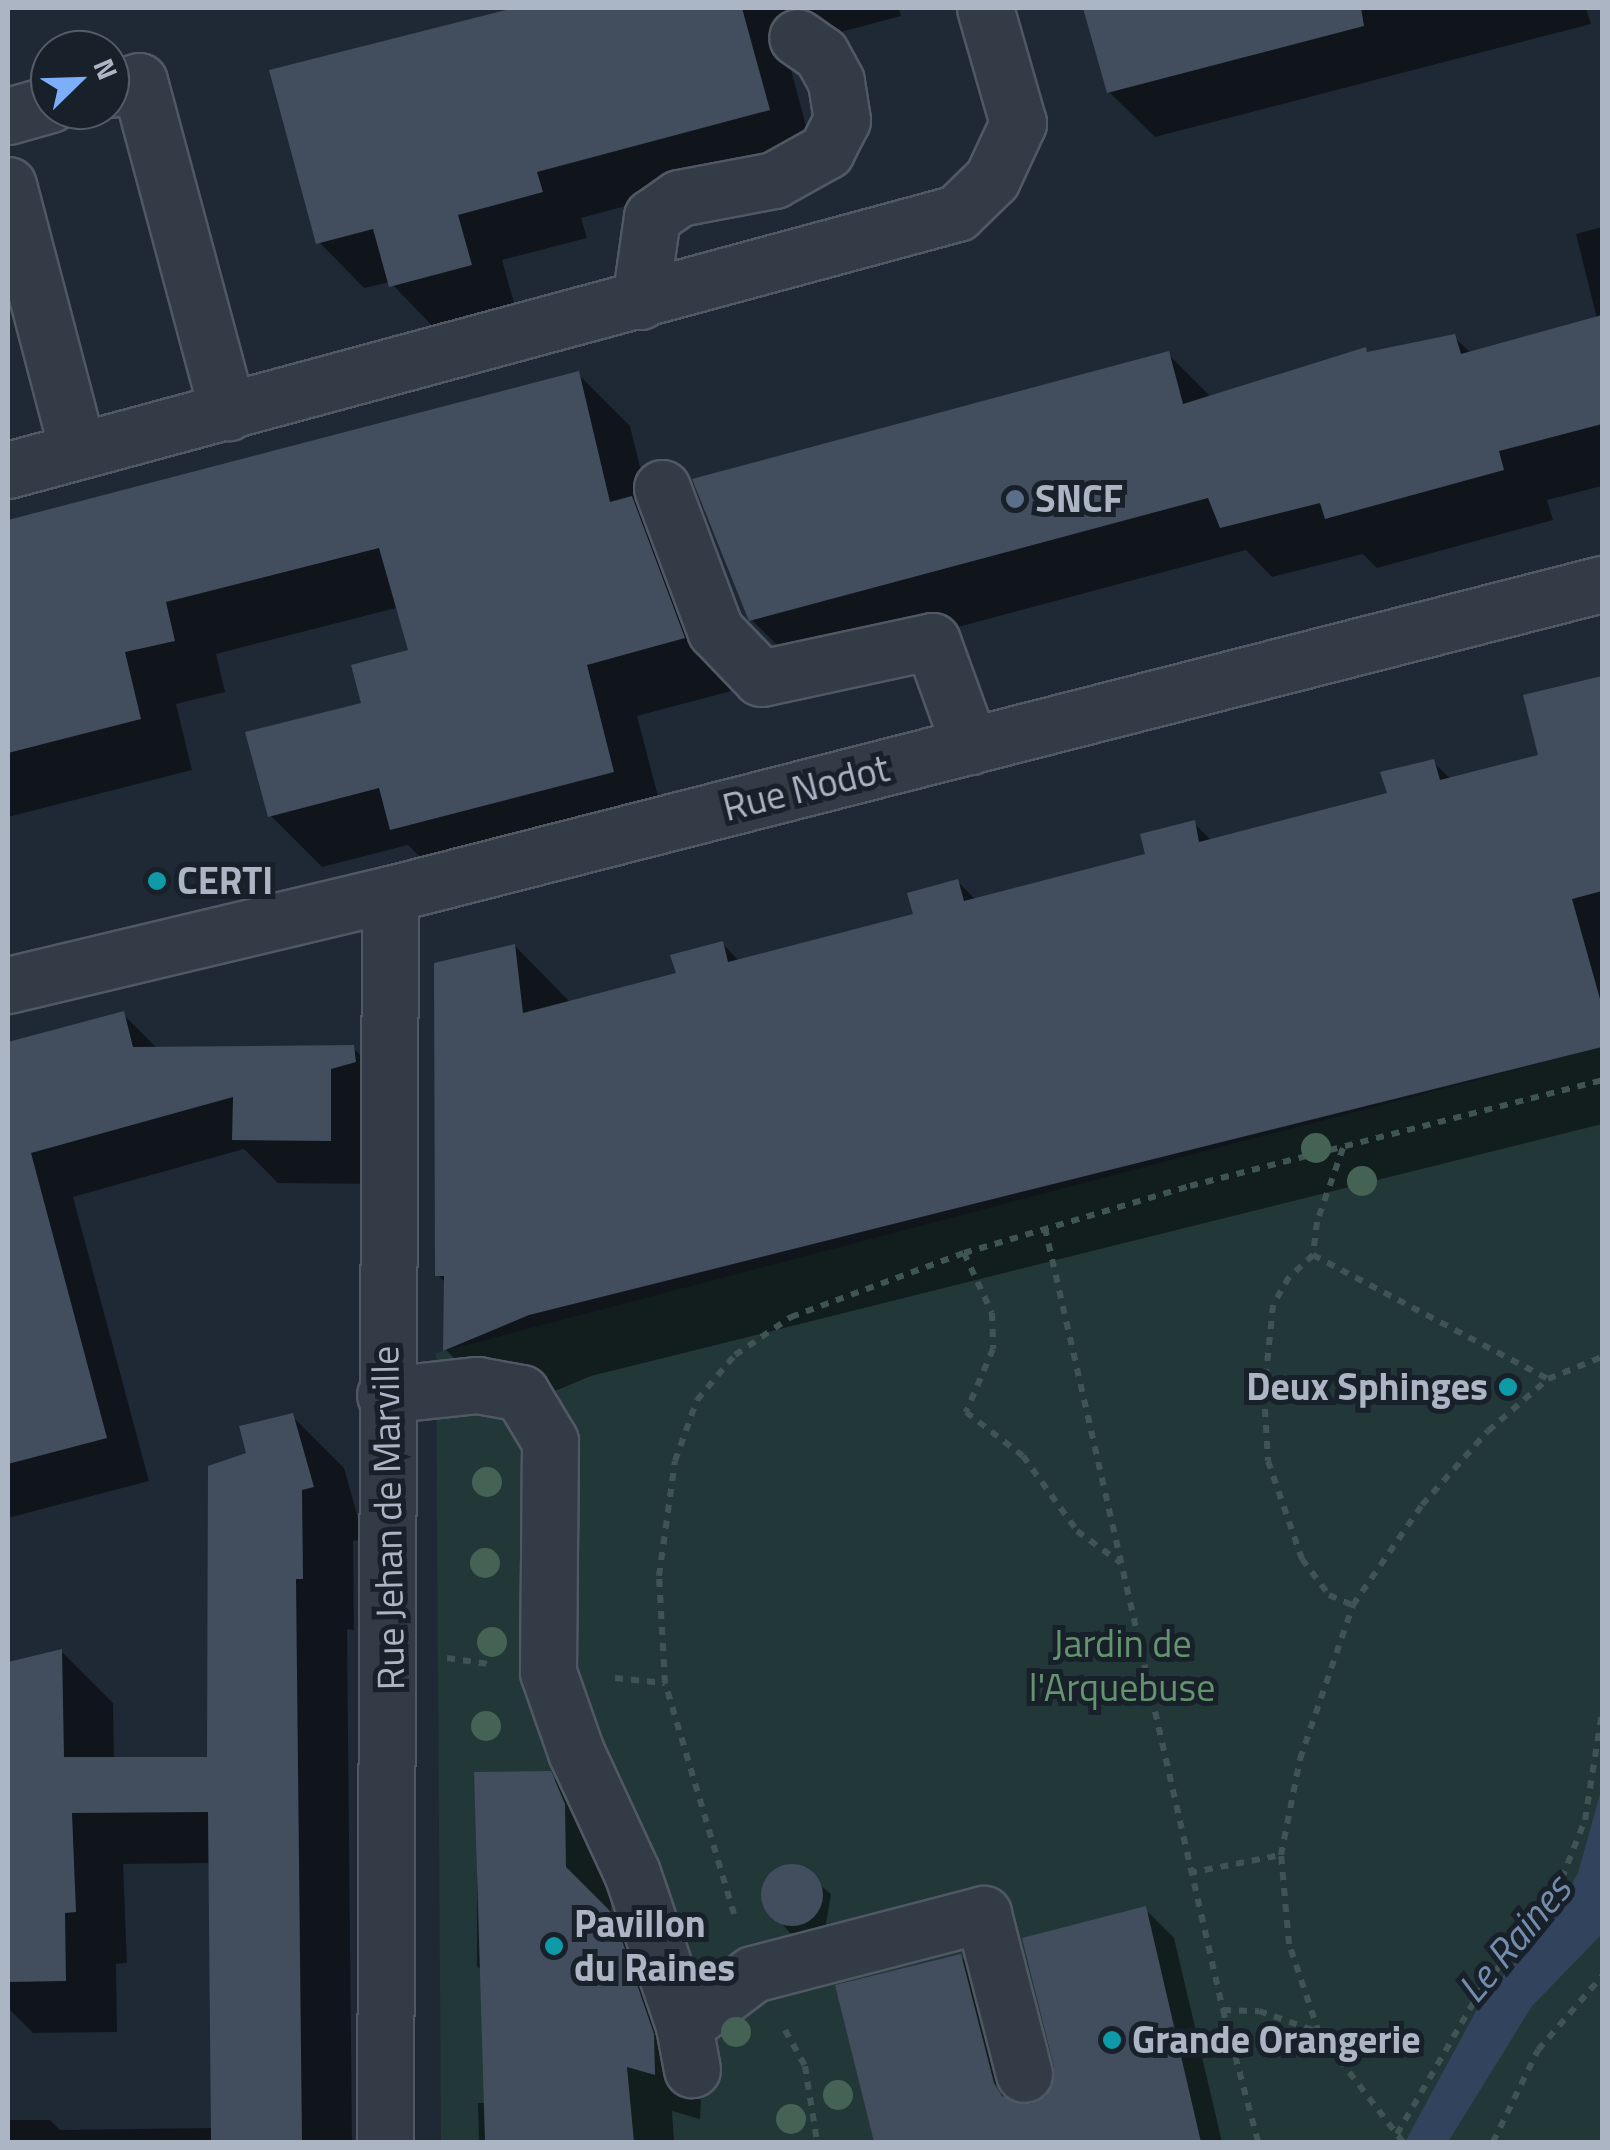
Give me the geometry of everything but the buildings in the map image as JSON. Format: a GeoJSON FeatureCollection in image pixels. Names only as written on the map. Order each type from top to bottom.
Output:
{"type":"FeatureCollection","features":[{"type":"Feature","properties":{"kind":"street"},"geometry":{"type":"LineString","coordinates":[[8,470],[957,214],[992,180],[1018,123],[986,8]]}},
{"type":"Feature","properties":{"kind":"street"},"geometry":{"type":"LineString","coordinates":[[640,301],[652,217],[679,198],[774,180],[826,151],[842,120],[836,81],[821,54],[797,37]]}},
{"type":"Feature","properties":{"kind":"street"},"geometry":{"type":"LineString","coordinates":[[130,83],[140,81],[228,412]]}},
{"type":"Feature","properties":{"kind":"street"},"geometry":{"type":"LineString","coordinates":[[8,185],[78,451]]}},
{"type":"Feature","properties":{"kind":"street"},"geometry":{"type":"LineString","coordinates":[[662,488],[716,630],[761,678],[932,641],[970,746]]}},
{"type":"Feature","properties":{"kind":"street","name":"Rue Nodot"},"geometry":{"type":"LineString","coordinates":[[8,985],[390,894],[1602,584]]}},
{"type":"Feature","properties":{"kind":"street","name":"Rue Jehan de Marville"},"geometry":{"type":"LineString","coordinates":[[385,2142],[391,1650],[385,1396],[390,894]]}},
{"type":"Feature","properties":{"kind":"street"},"geometry":{"type":"LineString","coordinates":[[385,1396],[477,1385],[521,1393],[550,1441],[548,1672],[576,1752],[632,1873],[688,2048],[753,1974],[983,1914],[1024,2074]]}},
{"type":"Feature","properties":{"kind":"path"},"geometry":{"type":"LineString","coordinates":[[817,2142],[805,2066],[753,1974],[666,1682],[659,1576],[674,1461],[697,1400],[735,1355],[791,1317],[964,1253],[1044,1228],[1602,1080]]}},
{"type":"Feature","properties":{"kind":"path"},"geometry":{"type":"LineString","coordinates":[[1344,1148],[1317,1222],[1313,1255],[1290,1277],[1274,1305],[1264,1393],[1268,1460],[1302,1559],[1329,1596],[1354,1605]]}},
{"type":"Feature","properties":{"kind":"path"},"geometry":{"type":"LineString","coordinates":[[1044,1228],[1189,1873],[1258,2142]]}},
{"type":"Feature","properties":{"kind":"path"},"geometry":{"type":"LineString","coordinates":[[964,1253],[992,1313],[993,1349],[966,1412],[1022,1456],[1077,1531],[1121,1563]]}},
{"type":"Feature","properties":{"kind":"path"},"geometry":{"type":"LineString","coordinates":[[1313,1255],[1548,1379]]}},
{"type":"Feature","properties":{"kind":"path"},"geometry":{"type":"LineString","coordinates":[[1403,2142],[1320,2033],[1289,1944],[1281,1854],[1300,1759],[1354,1605],[1422,1505],[1488,1431],[1548,1379],[1602,1357]]}},
{"type":"Feature","properties":{"kind":"path"},"geometry":{"type":"LineString","coordinates":[[391,1650],[548,1672]]}},
{"type":"Feature","properties":{"kind":"path"},"geometry":{"type":"LineString","coordinates":[[1396,2134],[1485,1983],[1550,1908],[1586,1820],[1602,1713]]}},
{"type":"Feature","properties":{"kind":"path"},"geometry":{"type":"LineString","coordinates":[[1189,1873],[1281,1854]]}},
{"type":"Feature","properties":{"kind":"path"},"geometry":{"type":"LineString","coordinates":[[1493,2142],[1538,2050],[1602,1976]]}},
{"type":"Feature","properties":{"kind":"path"},"geometry":{"type":"LineString","coordinates":[[1223,2010],[1260,2011],[1320,2033]]}},
{"type":"Feature","properties":{"kind":"green space","name":"Jardin de l'Arquebuse"},"geometry":{"type":"Polygon","coordinates":[[[1602,1047],[1602,2142],[441,2142],[436,1353],[1602,1047]]]}},
{"type":"Feature","properties":{"kind":"water"},"geometry":{"type":"Polygon","coordinates":[[[1602,1787],[1602,1934],[1532,2006],[1448,2142],[1405,2142],[1481,2002],[1552,1919],[1578,1873],[1602,1787]]]}},
{"type":"Feature","properties":{"kind":"place","name":"SNCF"},"geometry":{"type":"Point","coordinates":[1015,499]}},
{"type":"Feature","properties":{"kind":"place","name":"CERTI"},"geometry":{"type":"Point","coordinates":[157,881]}},
{"type":"Feature","properties":{"kind":"place","name":"Deux Sphinges"},"geometry":{"type":"Point","coordinates":[1508,1387]}},
{"type":"Feature","properties":{"kind":"place","name":"Pavillon du Raines"},"geometry":{"type":"Point","coordinates":[554,1946]}},
{"type":"Feature","properties":{"kind":"place","name":"Grande Orangerie"},"geometry":{"type":"Point","coordinates":[1112,2040]}},
{"type":"Feature","properties":{"kind":"water label","name":"Le Raines"},"geometry":{"type":"Point","coordinates":[1514,1939]}}]}
